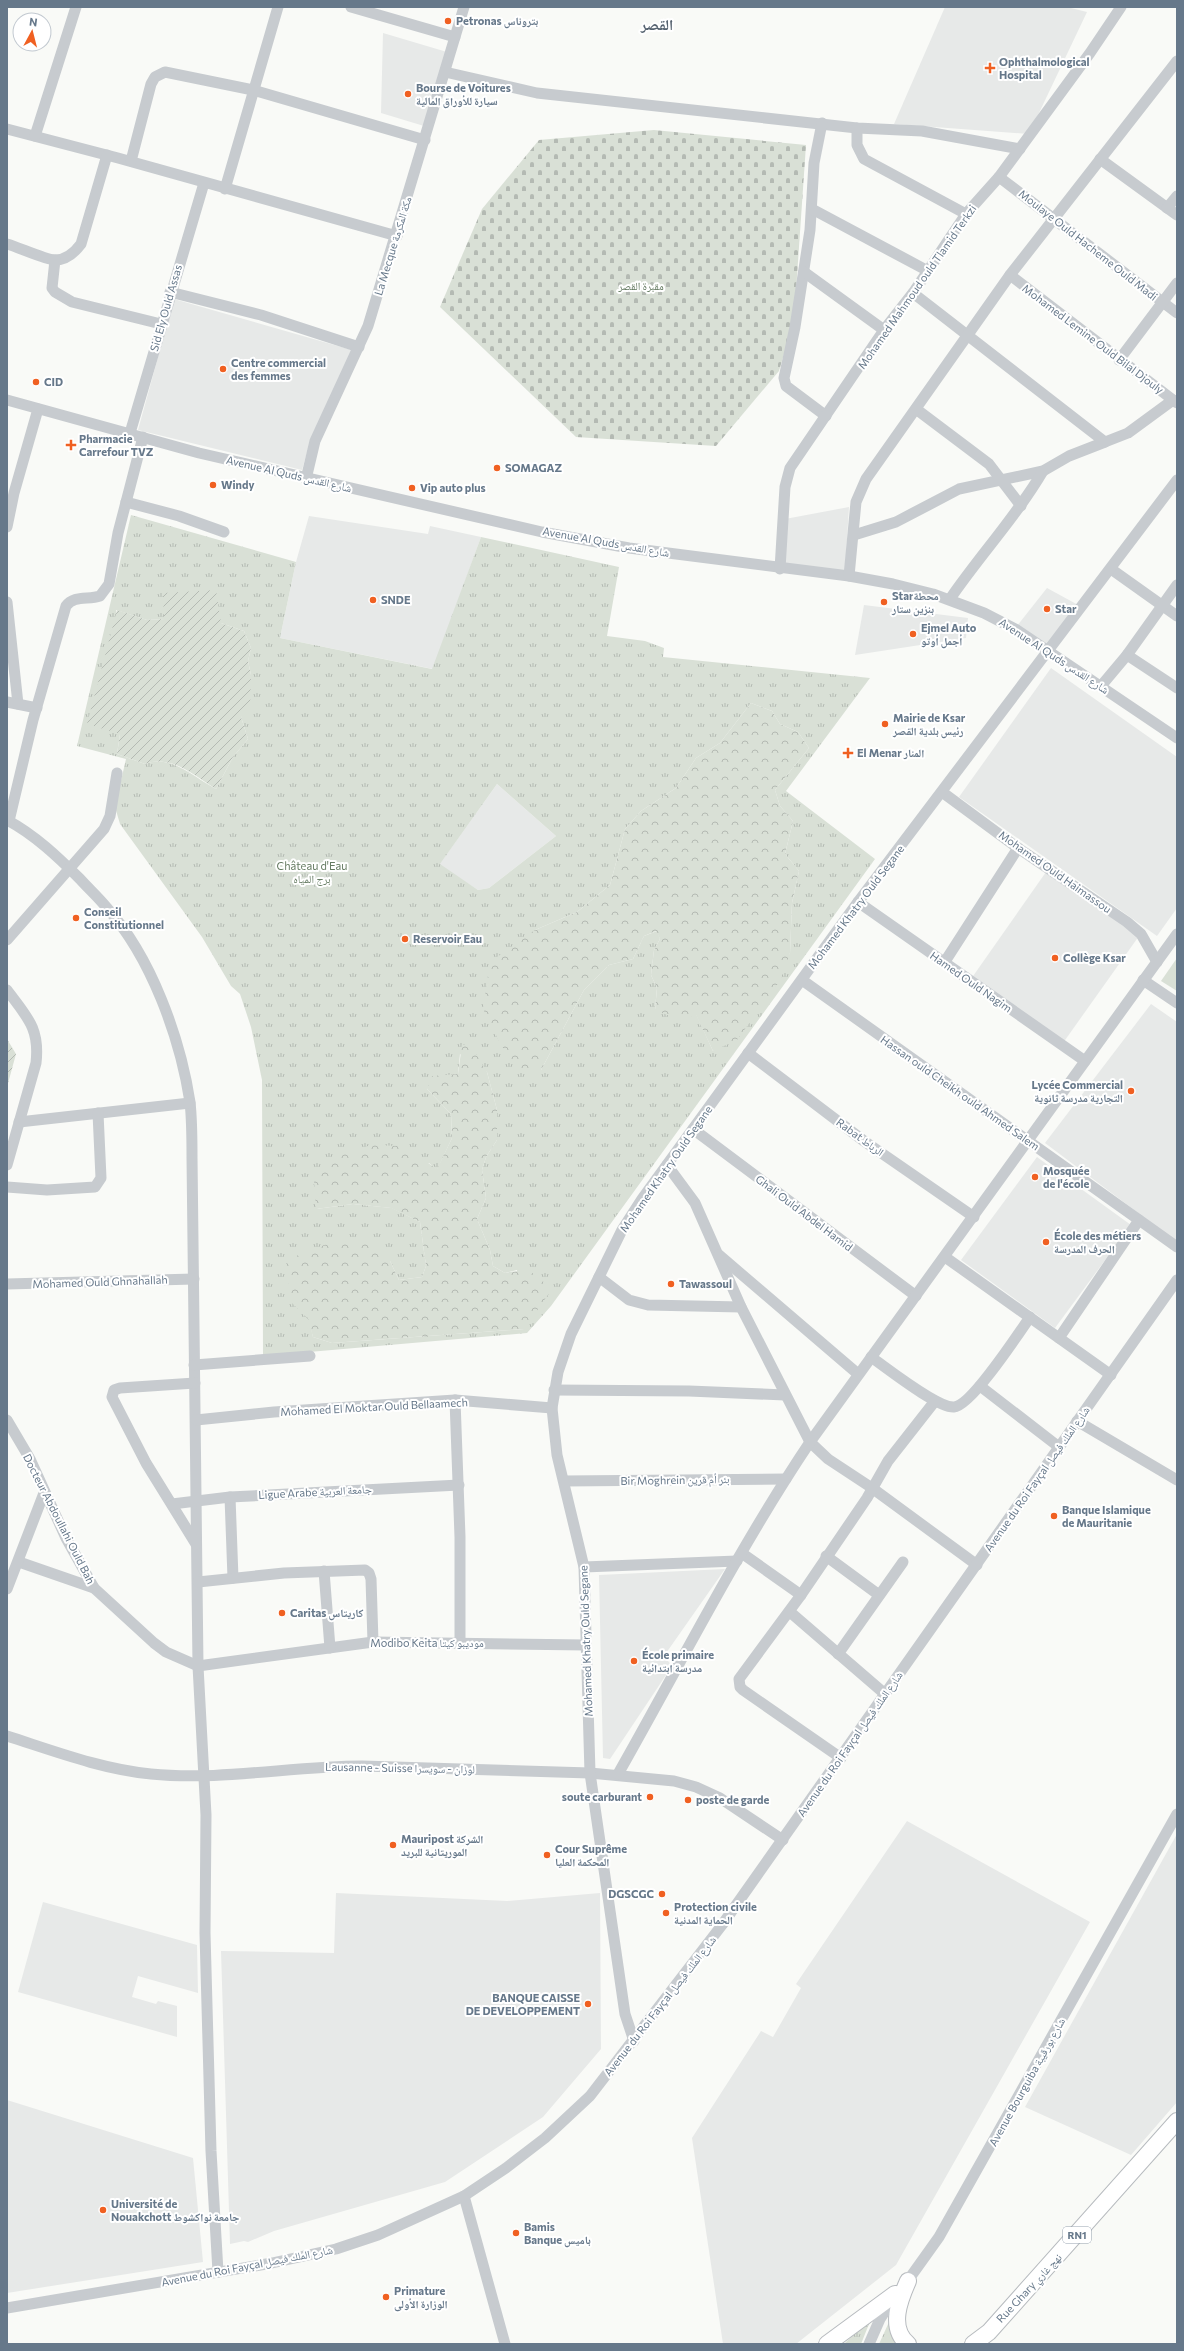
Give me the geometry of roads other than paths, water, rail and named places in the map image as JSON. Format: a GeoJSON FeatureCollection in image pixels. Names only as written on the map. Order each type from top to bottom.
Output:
{"type":"FeatureCollection","features":[{"type":"Feature","properties":{"kind":"highway","name":"Rue Ghary نهج غاري"},"geometry":{"type":"LineString","coordinates":[[973,2344],[989,2332],[1177,2121]]}},
{"type":"Feature","properties":{"kind":"highway","name":"Rue Ghary نهج غاري"},"geometry":{"type":"LineString","coordinates":[[990,2344],[1085,2242],[1177,2137]]}},
{"type":"Feature","properties":{"kind":"highway"},"geometry":{"type":"LineString","coordinates":[[908,2281],[899,2302],[897,2322],[900,2333],[908,2344]]}},
{"type":"Feature","properties":{"kind":"highway"},"geometry":{"type":"LineString","coordinates":[[827,2344],[895,2294]]}},
{"type":"Feature","properties":{"kind":"street"},"geometry":{"type":"LineString","coordinates":[[35,136],[76,7]]}},
{"type":"Feature","properties":{"kind":"street"},"geometry":{"type":"LineString","coordinates":[[226,189],[253,90],[278,7]]}},
{"type":"Feature","properties":{"kind":"street"},"geometry":{"type":"LineString","coordinates":[[351,7],[455,37]]}},
{"type":"Feature","properties":{"kind":"street","name":"La Mecque مكة المكرمة"},"geometry":{"type":"LineString","coordinates":[[306,479],[315,441],[368,326],[397,236],[464,7]]}},
{"type":"Feature","properties":{"kind":"street","name":"Mohamed Mahmoud ould Tlamid Terkzi"},"geometry":{"type":"LineString","coordinates":[[780,569],[786,476],[790,468],[884,330],[913,293],[966,214],[1020,149],[1122,7]]}},
{"type":"Feature","properties":{"kind":"street"},"geometry":{"type":"LineString","coordinates":[[849,576],[856,502],[860,488],[1010,275],[1100,159],[1149,99],[1177,60]]}},
{"type":"Feature","properties":{"kind":"street"},"geometry":{"type":"LineString","coordinates":[[130,161],[150,84],[159,74],[165,72],[253,90],[425,140]]}},
{"type":"Feature","properties":{"kind":"street"},"geometry":{"type":"LineString","coordinates":[[445,72],[537,93],[857,128],[922,132],[1020,149]]}},
{"type":"Feature","properties":{"kind":"street"},"geometry":{"type":"LineString","coordinates":[[822,123],[814,163],[812,209],[804,272],[784,378],[786,386],[826,416]]}},
{"type":"Feature","properties":{"kind":"street"},"geometry":{"type":"LineString","coordinates":[[857,128],[857,144],[864,159],[966,214]]}},
{"type":"Feature","properties":{"kind":"street"},"geometry":{"type":"LineString","coordinates":[[7,129],[130,161],[397,236]]}},
{"type":"Feature","properties":{"kind":"street"},"geometry":{"type":"LineString","coordinates":[[7,244],[55,260],[71,254],[81,244],[107,155]]}},
{"type":"Feature","properties":{"kind":"street"},"geometry":{"type":"LineString","coordinates":[[1100,159],[1177,215]]}},
{"type":"Feature","properties":{"kind":"street","name":"Moulaye Ould Hacheme Ould Madi"},"geometry":{"type":"LineString","coordinates":[[999,176],[1177,313]]}},
{"type":"Feature","properties":{"kind":"street","name":"Sid Ely Ould Assas"},"geometry":{"type":"LineString","coordinates":[[130,433],[170,292],[204,183]]}},
{"type":"Feature","properties":{"kind":"street"},"geometry":{"type":"LineString","coordinates":[[1167,208],[1177,196]]}},
{"type":"Feature","properties":{"kind":"street"},"geometry":{"type":"LineString","coordinates":[[812,209],[928,271]]}},
{"type":"Feature","properties":{"kind":"street"},"geometry":{"type":"LineString","coordinates":[[55,260],[52,288],[64,298],[72,302],[161,324]]}},
{"type":"Feature","properties":{"kind":"street"},"geometry":{"type":"LineString","coordinates":[[804,272],[884,330]]}},
{"type":"Feature","properties":{"kind":"street","name":"Mohamed Lemine Ould Bilal Djouly"},"geometry":{"type":"LineString","coordinates":[[1010,275],[1119,360],[1175,401]]}},
{"type":"Feature","properties":{"kind":"street"},"geometry":{"type":"LineString","coordinates":[[1119,360],[1177,283]]}},
{"type":"Feature","properties":{"kind":"street"},"geometry":{"type":"LineString","coordinates":[[170,292],[261,315],[359,347]]}},
{"type":"Feature","properties":{"kind":"street"},"geometry":{"type":"LineString","coordinates":[[913,293],[1105,442]]}},
{"type":"Feature","properties":{"kind":"street","name":"Avenue Al Quds شارع القدس"},"geometry":{"type":"LineString","coordinates":[[7,400],[38,410],[306,479],[542,532],[629,548],[780,569],[849,576],[913,588],[950,599],[1001,621],[1176,735]]}},
{"type":"Feature","properties":{"kind":"street"},"geometry":{"type":"LineString","coordinates":[[854,535],[896,522],[966,487],[1043,472],[1069,456],[1128,433],[1175,401]]}},
{"type":"Feature","properties":{"kind":"street"},"geometry":{"type":"LineString","coordinates":[[916,409],[989,464],[1022,506]]}},
{"type":"Feature","properties":{"kind":"street"},"geometry":{"type":"LineString","coordinates":[[7,527],[14,493],[38,410]]}},
{"type":"Feature","properties":{"kind":"street"},"geometry":{"type":"LineString","coordinates":[[143,437],[118,533],[109,584],[100,596],[76,598],[70,600],[66,606],[37,708],[8,820],[33,837],[69,868],[108,908],[130,940],[154,983],[173,1038],[190,1103],[194,1279],[198,1666],[206,1830],[205,1933],[211,2151],[218,2272]]}},
{"type":"Feature","properties":{"kind":"street"},"geometry":{"type":"LineString","coordinates":[[950,599],[987,547],[1022,506],[1043,472]]}},
{"type":"Feature","properties":{"kind":"street","name":"Mohamed Khatry Ould Segane"},"geometry":{"type":"LineString","coordinates":[[634,2041],[625,2014],[590,1773],[584,1567],[557,1455],[552,1408],[554,1390],[567,1346],[622,1230],[666,1165],[858,902],[1177,480]]}},
{"type":"Feature","properties":{"kind":"street"},"geometry":{"type":"LineString","coordinates":[[126,502],[179,516],[224,532]]}},
{"type":"Feature","properties":{"kind":"street"},"geometry":{"type":"LineString","coordinates":[[1111,569],[1177,616]]}},
{"type":"Feature","properties":{"kind":"street"},"geometry":{"type":"LineString","coordinates":[[1101,686],[1127,655],[1177,585]]}},
{"type":"Feature","properties":{"kind":"street"},"geometry":{"type":"LineString","coordinates":[[7,602],[18,704]]}},
{"type":"Feature","properties":{"kind":"street"},"geometry":{"type":"LineString","coordinates":[[1127,655],[1177,688]]}},
{"type":"Feature","properties":{"kind":"street"},"geometry":{"type":"LineString","coordinates":[[7,702],[37,708]]}},
{"type":"Feature","properties":{"kind":"street"},"geometry":{"type":"LineString","coordinates":[[7,940],[107,823],[117,773]]}},
{"type":"Feature","properties":{"kind":"street","name":"Mohamed Ould Haimassou"},"geometry":{"type":"LineString","coordinates":[[942,792],[1018,848],[1136,929],[1157,962]]}},
{"type":"Feature","properties":{"kind":"street"},"geometry":{"type":"LineString","coordinates":[[944,963],[1018,848]]}},
{"type":"Feature","properties":{"kind":"street","name":"Hamed Ould Nagim"},"geometry":{"type":"LineString","coordinates":[[858,902],[1085,1061]]}},
{"type":"Feature","properties":{"kind":"street"},"geometry":{"type":"LineString","coordinates":[[618,1774],[695,1634],[786,1479],[810,1442],[1177,934]]}},
{"type":"Feature","properties":{"kind":"street","name":"Hassan ould Cheikh ould Ahmed Salem"},"geometry":{"type":"LineString","coordinates":[[802,980],[1026,1141],[1177,1247]]}},
{"type":"Feature","properties":{"kind":"street"},"geometry":{"type":"LineString","coordinates":[[1143,980],[1177,1003]]}},
{"type":"Feature","properties":{"kind":"street"},"geometry":{"type":"LineString","coordinates":[[7,990],[29,1020],[34,1031],[38,1048],[36,1063],[7,1165]]}},
{"type":"Feature","properties":{"kind":"street","name":"Rabat الرباط"},"geometry":{"type":"LineString","coordinates":[[748,1054],[864,1141],[974,1217]]}},
{"type":"Feature","properties":{"kind":"street"},"geometry":{"type":"LineString","coordinates":[[19,1122],[98,1112],[190,1103]]}},
{"type":"Feature","properties":{"kind":"street"},"geometry":{"type":"LineString","coordinates":[[7,1187],[47,1190],[95,1187],[101,1178],[98,1112]]}},
{"type":"Feature","properties":{"kind":"street","name":"Ghali Ould Abdel Hamid"},"geometry":{"type":"LineString","coordinates":[[693,1129],[916,1296]]}},
{"type":"Feature","properties":{"kind":"street"},"geometry":{"type":"LineString","coordinates":[[666,1165],[695,1203],[741,1307],[810,1442],[828,1459],[872,1488],[977,1565]]}},
{"type":"Feature","properties":{"kind":"street"},"geometry":{"type":"LineString","coordinates":[[1059,1338],[1139,1220]]}},
{"type":"Feature","properties":{"kind":"street"},"geometry":{"type":"LineString","coordinates":[[717,1253],[858,1374]]}},
{"type":"Feature","properties":{"kind":"street"},"geometry":{"type":"LineString","coordinates":[[944,1258],[1111,1375]]}},
{"type":"Feature","properties":{"kind":"street"},"geometry":{"type":"LineString","coordinates":[[599,1277],[629,1300],[648,1305],[741,1307]]}},
{"type":"Feature","properties":{"kind":"street","name":"Mohamed Ould Ghnahallah"},"geometry":{"type":"LineString","coordinates":[[7,1284],[194,1279]]}},
{"type":"Feature","properties":{"kind":"street","name":"Avenue du Roi Fayçal شارع الملك فيصل"},"geometry":{"type":"LineString","coordinates":[[7,2308],[218,2272],[336,2249],[378,2235],[464,2196],[506,2168],[561,2124],[590,2096],[634,2041],[722,1925],[1177,1280]]}},
{"type":"Feature","properties":{"kind":"street"},"geometry":{"type":"LineString","coordinates":[[871,1357],[935,1401],[955,1407],[961,1405],[980,1386],[1030,1317]]}},
{"type":"Feature","properties":{"kind":"street"},"geometry":{"type":"LineString","coordinates":[[194,1364],[310,1356]]}},
{"type":"Feature","properties":{"kind":"street"},"geometry":{"type":"LineString","coordinates":[[195,1383],[120,1388],[114,1390],[112,1396],[146,1463],[196,1544]]}},
{"type":"Feature","properties":{"kind":"street"},"geometry":{"type":"LineString","coordinates":[[980,1386],[1059,1446]]}},
{"type":"Feature","properties":{"kind":"street"},"geometry":{"type":"LineString","coordinates":[[554,1390],[689,1391],[785,1395]]}},
{"type":"Feature","properties":{"kind":"street"},"geometry":{"type":"LineString","coordinates":[[455,1400],[459,1485],[460,1642]]}},
{"type":"Feature","properties":{"kind":"street","name":"Mohamed El Moktar Ould Bellaamech"},"geometry":{"type":"LineString","coordinates":[[196,1420],[274,1412],[455,1400],[552,1408]]}},
{"type":"Feature","properties":{"kind":"street"},"geometry":{"type":"LineString","coordinates":[[841,1758],[743,1690],[739,1685],[739,1679],[802,1595],[888,1461],[935,1401]]}},
{"type":"Feature","properties":{"kind":"street","name":"Docteur Abdoullahi Ould Bah"},"geometry":{"type":"LineString","coordinates":[[7,1420],[30,1459],[44,1493],[94,1588],[123,1617],[160,1648],[198,1666]]}},
{"type":"Feature","properties":{"kind":"street"},"geometry":{"type":"LineString","coordinates":[[1077,1421],[1177,1480]]}},
{"type":"Feature","properties":{"kind":"street","name":"Bir Moghrein بئر أم قرين"},"geometry":{"type":"LineString","coordinates":[[564,1481],[786,1479]]}},
{"type":"Feature","properties":{"kind":"street","name":"Ligue Arabe جامعة العربية"},"geometry":{"type":"LineString","coordinates":[[172,1504],[230,1497],[459,1485]]}},
{"type":"Feature","properties":{"kind":"street"},"geometry":{"type":"LineString","coordinates":[[7,1589],[19,1562],[44,1493]]}},
{"type":"Feature","properties":{"kind":"street"},"geometry":{"type":"LineString","coordinates":[[230,1497],[233,1578]]}},
{"type":"Feature","properties":{"kind":"street"},"geometry":{"type":"LineString","coordinates":[[826,1556],[879,1595]]}},
{"type":"Feature","properties":{"kind":"street"},"geometry":{"type":"LineString","coordinates":[[584,1567],[740,1558],[802,1595]]}},
{"type":"Feature","properties":{"kind":"street"},"geometry":{"type":"LineString","coordinates":[[19,1562],[94,1588]]}},
{"type":"Feature","properties":{"kind":"street"},"geometry":{"type":"LineString","coordinates":[[838,1654],[903,1562]]}},
{"type":"Feature","properties":{"kind":"street"},"geometry":{"type":"LineString","coordinates":[[198,1582],[360,1569],[369,1573],[374,1642]]}},
{"type":"Feature","properties":{"kind":"street"},"geometry":{"type":"LineString","coordinates":[[324,1571],[330,1648]]}},
{"type":"Feature","properties":{"kind":"street"},"geometry":{"type":"LineString","coordinates":[[790,1612],[884,1694]]}},
{"type":"Feature","properties":{"kind":"street","name":"Modibo Keita موديبو كيتا"},"geometry":{"type":"LineString","coordinates":[[198,1666],[374,1642],[460,1642],[586,1645]]}},
{"type":"Feature","properties":{"kind":"street","name":"Lausanne - Suisse لوزان - سويسرا"},"geometry":{"type":"LineString","coordinates":[[7,1736],[112,1768],[151,1774],[204,1775],[341,1766],[618,1774],[661,1779],[696,1787],[740,1810],[783,1840]]}},
{"type":"Feature","properties":{"kind":"street","name":"Avenue Bourguiba شارع بورقيبة"},"geometry":{"type":"LineString","coordinates":[[869,2344],[880,2319],[895,2294],[908,2281],[939,2237],[1177,1814]]}},
{"type":"Feature","properties":{"kind":"street"},"geometry":{"type":"LineString","coordinates":[[464,2196],[505,2344]]}},
{"type":"Feature","properties":{"kind":"place","name":"Petronas بتروناس"},"geometry":{"type":"Point","coordinates":[448,21]}},
{"type":"Feature","properties":{"kind":"place","name":"Ophthalmological Hospital"},"geometry":{"type":"Point","coordinates":[990,68]}},
{"type":"Feature","properties":{"kind":"place","name":"Bourse de Voitures سيارة للأوراق المالية"},"geometry":{"type":"Point","coordinates":[408,94]}},
{"type":"Feature","properties":{"kind":"place","name":"Centre commercial des femmes"},"geometry":{"type":"Point","coordinates":[223,369]}},
{"type":"Feature","properties":{"kind":"place","name":"CID"},"geometry":{"type":"Point","coordinates":[36,382]}},
{"type":"Feature","properties":{"kind":"place","name":"Pharmacie Carrefour TVZ"},"geometry":{"type":"Point","coordinates":[71,445]}},
{"type":"Feature","properties":{"kind":"place","name":"SOMAGAZ"},"geometry":{"type":"Point","coordinates":[497,468]}},
{"type":"Feature","properties":{"kind":"place","name":"Windy"},"geometry":{"type":"Point","coordinates":[213,485]}},
{"type":"Feature","properties":{"kind":"place","name":"Vip auto plus"},"geometry":{"type":"Point","coordinates":[412,488]}},
{"type":"Feature","properties":{"kind":"place","name":"SNDE"},"geometry":{"type":"Point","coordinates":[373,600]}},
{"type":"Feature","properties":{"kind":"place","name":"Starمحطة بنزين ستار"},"geometry":{"type":"Point","coordinates":[884,602]}},
{"type":"Feature","properties":{"kind":"place","name":"Star"},"geometry":{"type":"Point","coordinates":[1047,609]}},
{"type":"Feature","properties":{"kind":"place","name":"Ejmel Auto أجمل أوتو"},"geometry":{"type":"Point","coordinates":[913,634]}},
{"type":"Feature","properties":{"kind":"place","name":"Mairie de Ksar رئيس بلدية القصر"},"geometry":{"type":"Point","coordinates":[885,724]}},
{"type":"Feature","properties":{"kind":"place","name":"El Menar المنار"},"geometry":{"type":"Point","coordinates":[848,753]}},
{"type":"Feature","properties":{"kind":"place","name":"Conseil Constitutionnel"},"geometry":{"type":"Point","coordinates":[76,918]}},
{"type":"Feature","properties":{"kind":"place","name":"Reservoir Eau"},"geometry":{"type":"Point","coordinates":[405,939]}},
{"type":"Feature","properties":{"kind":"place","name":"Collège Ksar"},"geometry":{"type":"Point","coordinates":[1055,958]}},
{"type":"Feature","properties":{"kind":"place","name":"Lycée Commercial التجارية مدرسة ثانوية"},"geometry":{"type":"Point","coordinates":[1131,1091]}},
{"type":"Feature","properties":{"kind":"place","name":"Mosquée de l'école"},"geometry":{"type":"Point","coordinates":[1035,1177]}},
{"type":"Feature","properties":{"kind":"place","name":"École des métiers الحرف المدرسة"},"geometry":{"type":"Point","coordinates":[1046,1242]}},
{"type":"Feature","properties":{"kind":"place","name":"Tawassoul"},"geometry":{"type":"Point","coordinates":[671,1284]}},
{"type":"Feature","properties":{"kind":"place","name":"Banque Islamique de Mauritanie"},"geometry":{"type":"Point","coordinates":[1054,1516]}},
{"type":"Feature","properties":{"kind":"place","name":"Caritas كاريتاس"},"geometry":{"type":"Point","coordinates":[282,1613]}},
{"type":"Feature","properties":{"kind":"place","name":"École primaire مدرسة ابتدائية"},"geometry":{"type":"Point","coordinates":[634,1661]}},
{"type":"Feature","properties":{"kind":"place","name":"soute carburant"},"geometry":{"type":"Point","coordinates":[650,1797]}},
{"type":"Feature","properties":{"kind":"place","name":"poste de garde"},"geometry":{"type":"Point","coordinates":[688,1800]}},
{"type":"Feature","properties":{"kind":"place","name":"Mauripost الشركة الموريتانية للبريد"},"geometry":{"type":"Point","coordinates":[393,1845]}},
{"type":"Feature","properties":{"kind":"place","name":"Cour Suprême المحكمة العليا"},"geometry":{"type":"Point","coordinates":[547,1855]}},
{"type":"Feature","properties":{"kind":"place","name":"DGSCGC"},"geometry":{"type":"Point","coordinates":[662,1894]}},
{"type":"Feature","properties":{"kind":"place","name":"Protection civile الحماية المدنية"},"geometry":{"type":"Point","coordinates":[666,1913]}},
{"type":"Feature","properties":{"kind":"place","name":"BANQUE CAISSE DE DEVELOPPEMENT"},"geometry":{"type":"Point","coordinates":[588,2004]}},
{"type":"Feature","properties":{"kind":"place","name":"Université de Nouakchott جامعة نواكشوط"},"geometry":{"type":"Point","coordinates":[103,2210]}},
{"type":"Feature","properties":{"kind":"place","name":"Bamis Banque باميس"},"geometry":{"type":"Point","coordinates":[516,2233]}},
{"type":"Feature","properties":{"kind":"place","name":"Primature الوزارة الأولى"},"geometry":{"type":"Point","coordinates":[386,2297]}},
{"type":"Feature","properties":{"kind":"district","name":"القصر"},"geometry":{"type":"Point","coordinates":[657,25]}},
{"type":"Feature","properties":{"kind":"park label","name":"مقبرة القصر"},"geometry":{"type":"Point","coordinates":[641,286]}},
{"type":"Feature","properties":{"kind":"park label","name":"Château d'Eau برج المياه"},"geometry":{"type":"Point","coordinates":[312,872]}}]}
